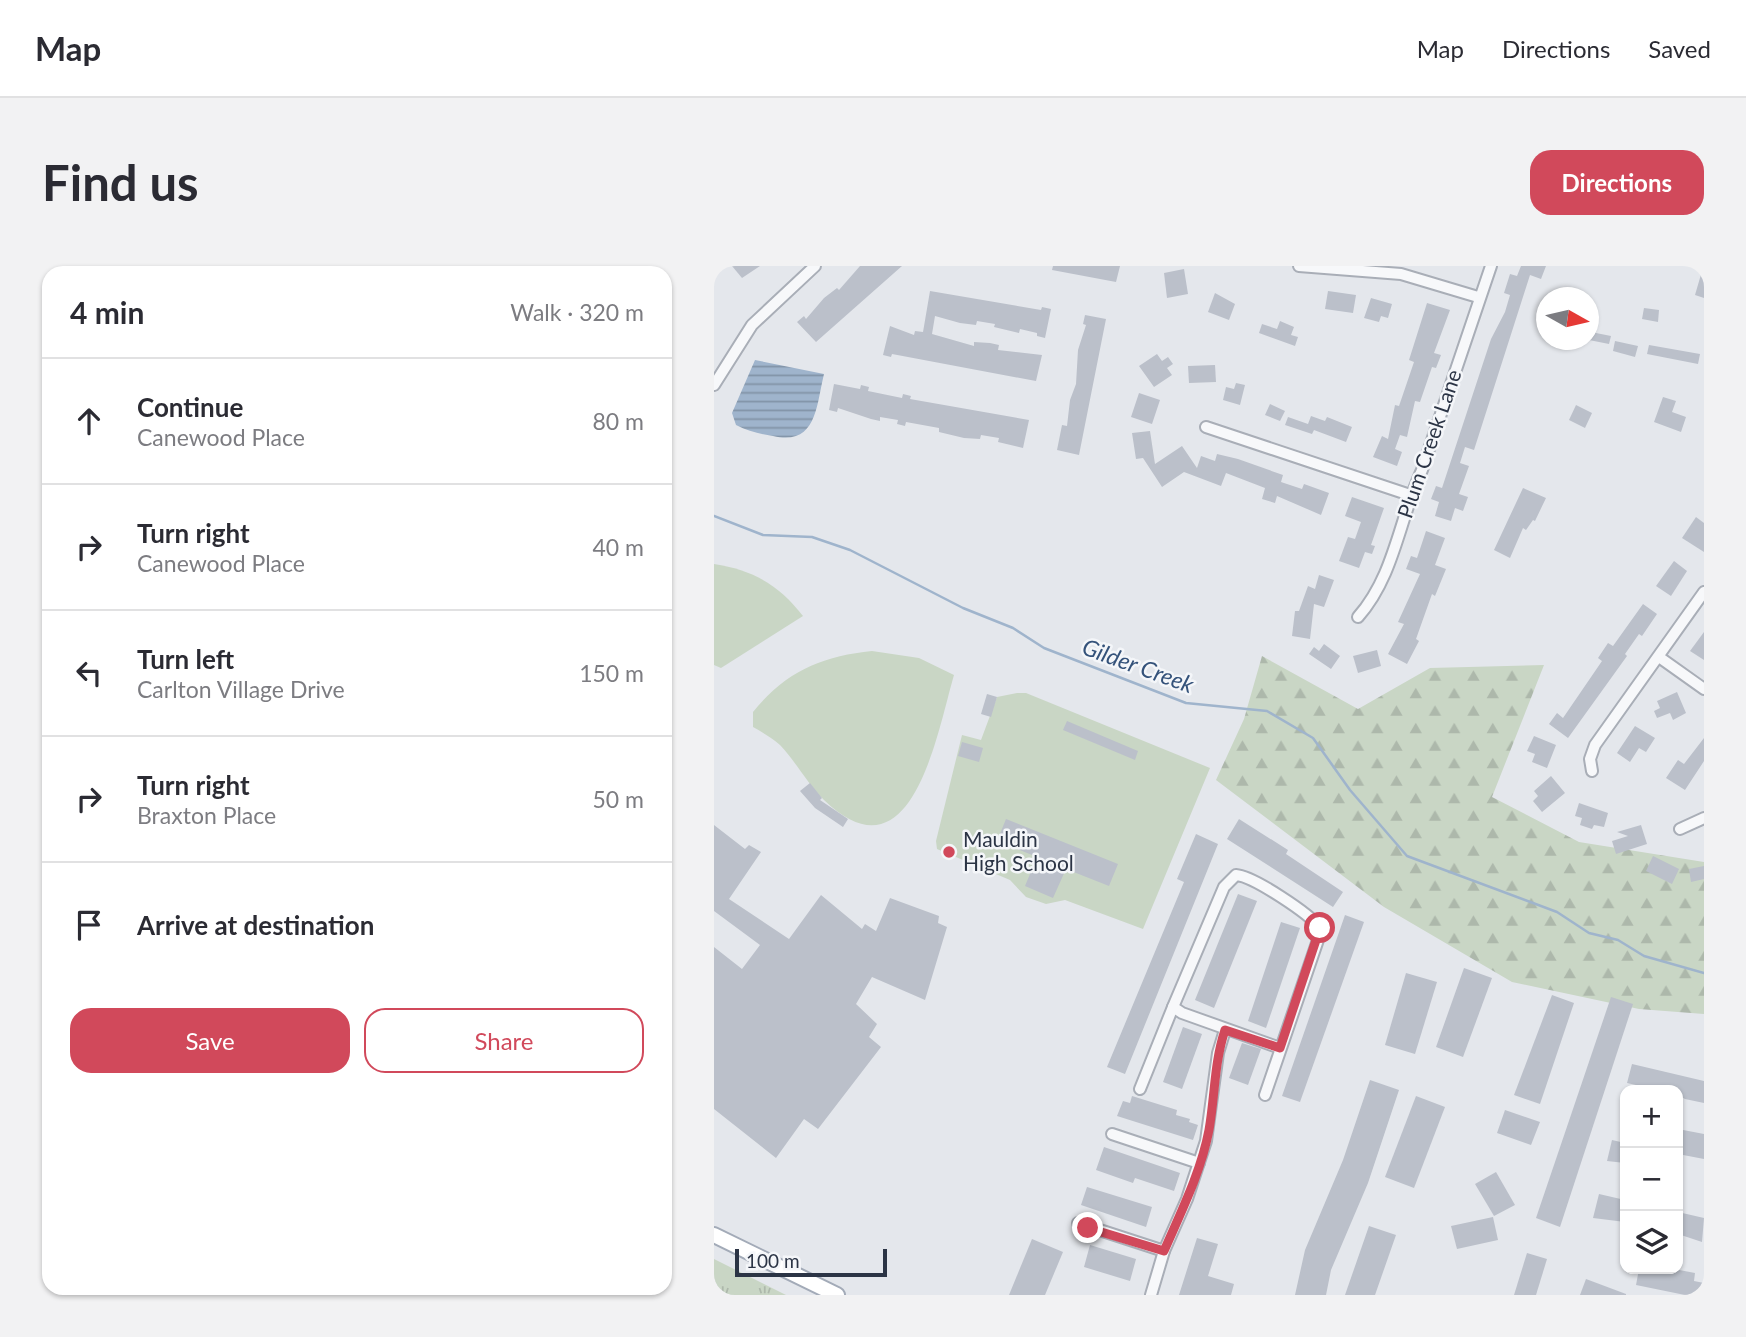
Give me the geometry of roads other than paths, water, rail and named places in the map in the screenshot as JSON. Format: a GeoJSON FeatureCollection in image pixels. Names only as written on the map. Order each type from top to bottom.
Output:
{"type":"FeatureCollection","features":[{"type":"Feature","properties":{"kind":"main road"},"geometry":{"type":"LineString","coordinates":[[714,1235],[837,1295]]}},
{"type":"Feature","properties":{"kind":"street"},"geometry":{"type":"LineString","coordinates":[[714,385],[752,325],[815,266]]}},
{"type":"Feature","properties":{"kind":"street"},"geometry":{"type":"LineString","coordinates":[[1299,266],[1401,274],[1478,297]]}},
{"type":"Feature","properties":{"kind":"street","name":"Plum Creek Lane"},"geometry":{"type":"LineString","coordinates":[[1358,617],[1382,585],[1410,495],[1422,470],[1478,297],[1491,266]]}},
{"type":"Feature","properties":{"kind":"street"},"geometry":{"type":"LineString","coordinates":[[1206,427],[1410,495]]}},
{"type":"Feature","properties":{"kind":"street"},"geometry":{"type":"LineString","coordinates":[[1592,771],[1590,759],[1595,745],[1704,592]]}},
{"type":"Feature","properties":{"kind":"street"},"geometry":{"type":"LineString","coordinates":[[1659,657],[1704,690]]}},
{"type":"Feature","properties":{"kind":"street"},"geometry":{"type":"LineString","coordinates":[[1679,829],[1704,818]]}},
{"type":"Feature","properties":{"kind":"street"},"geometry":{"type":"LineString","coordinates":[[1140,1090],[1223,887],[1233,876],[1245,876],[1320,928],[1265,1095]]}},
{"type":"Feature","properties":{"kind":"street"},"geometry":{"type":"LineString","coordinates":[[1173,1007],[1225,1030],[1280,1048]]}},
{"type":"Feature","properties":{"kind":"street"},"geometry":{"type":"LineString","coordinates":[[1151,1295],[1164,1251],[1187,1199],[1209,1131],[1216,1062],[1225,1030]]}},
{"type":"Feature","properties":{"kind":"street"},"geometry":{"type":"LineString","coordinates":[[1112,1134],[1199,1163]]}},
{"type":"Feature","properties":{"kind":"street"},"geometry":{"type":"LineString","coordinates":[[1078,1223],[1164,1251]]}},
{"type":"Feature","properties":{"kind":"water"},"geometry":{"type":"Polygon","coordinates":[[[755,360],[824,374],[812,421],[798,435],[787,438],[773,436],[736,425],[732,413],[755,360]]]}},
{"type":"Feature","properties":{"kind":"waterway","name":"Gilder Creek"},"geometry":{"type":"LineString","coordinates":[[714,516],[763,535],[812,537],[850,550],[963,608],[1013,628],[1044,648],[1186,703],[1267,711],[1313,738],[1350,790],[1407,856],[1557,912],[1589,933],[1618,940],[1644,956],[1704,973]]}},
{"type":"Feature","properties":{"kind":"place","name":"Mauldin High School"},"geometry":{"type":"Point","coordinates":[949,852]}}]}
